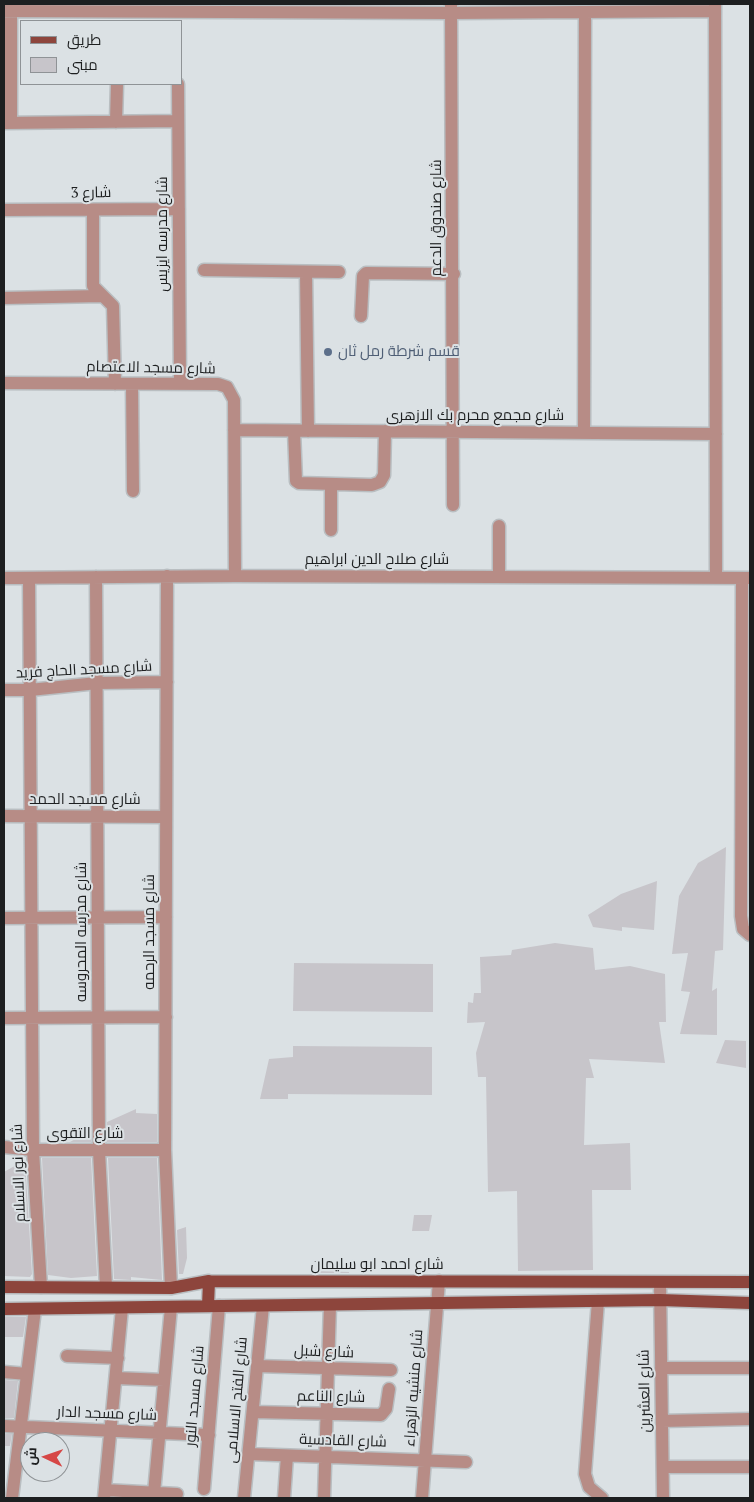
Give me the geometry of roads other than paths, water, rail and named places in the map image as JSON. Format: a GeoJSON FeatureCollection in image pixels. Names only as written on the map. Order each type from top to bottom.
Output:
{"type":"FeatureCollection","features":[{"type":"Feature","properties":{"kind":"main road","name":"شارع احمد ابو سليمان"},"geometry":{"type":"LineString","coordinates":[[4,1287],[171,1288],[209,1281],[750,1282]]}},
{"type":"Feature","properties":{"kind":"main road"},"geometry":{"type":"LineString","coordinates":[[209,1281],[213,1306]]}},
{"type":"Feature","properties":{"kind":"main road"},"geometry":{"type":"LineString","coordinates":[[4,1309],[598,1300],[750,1303]]}},
{"type":"Feature","properties":{"kind":"street"},"geometry":{"type":"LineString","coordinates":[[178,121],[7,123],[7,11],[117,16],[177,16],[451,8],[589,9],[715,7],[716,578]]}},
{"type":"Feature","properties":{"kind":"street","name":"شارع صندوق الدعم"},"geometry":{"type":"LineString","coordinates":[[451,8],[454,274],[453,505]]}},
{"type":"Feature","properties":{"kind":"street"},"geometry":{"type":"LineString","coordinates":[[584,433],[589,9]]}},
{"type":"Feature","properties":{"kind":"street"},"geometry":{"type":"LineString","coordinates":[[116,122],[117,85]]}},
{"type":"Feature","properties":{"kind":"street","name":"شارع مدرسه ايزيس"},"geometry":{"type":"LineString","coordinates":[[178,85],[180,384]]}},
{"type":"Feature","properties":{"kind":"street","name":"شارع 3"},"geometry":{"type":"LineString","coordinates":[[4,210],[179,209]]}},
{"type":"Feature","properties":{"kind":"street"},"geometry":{"type":"LineString","coordinates":[[92,210],[93,286],[101,296],[110,302],[114,311],[115,384]]}},
{"type":"Feature","properties":{"kind":"street"},"geometry":{"type":"LineString","coordinates":[[204,270],[339,272]]}},
{"type":"Feature","properties":{"kind":"street"},"geometry":{"type":"LineString","coordinates":[[306,272],[308,431]]}},
{"type":"Feature","properties":{"kind":"street"},"geometry":{"type":"LineString","coordinates":[[362,316],[363,276],[366,273],[454,274]]}},
{"type":"Feature","properties":{"kind":"street"},"geometry":{"type":"LineString","coordinates":[[4,298],[101,296]]}},
{"type":"Feature","properties":{"kind":"street","name":"شارع مسجد الاعتصام"},"geometry":{"type":"LineString","coordinates":[[4,383],[218,384],[227,387],[234,400],[235,576]]}},
{"type":"Feature","properties":{"kind":"street"},"geometry":{"type":"LineString","coordinates":[[132,384],[133,491]]}},
{"type":"Feature","properties":{"kind":"street","name":"شارع مجمع محرم بك الازهرى"},"geometry":{"type":"LineString","coordinates":[[234,430],[716,434]]}},
{"type":"Feature","properties":{"kind":"street"},"geometry":{"type":"LineString","coordinates":[[294,430],[296,481],[372,485],[380,482],[384,475],[385,431]]}},
{"type":"Feature","properties":{"kind":"street"},"geometry":{"type":"LineString","coordinates":[[331,484],[331,530]]}},
{"type":"Feature","properties":{"kind":"street"},"geometry":{"type":"LineString","coordinates":[[499,526],[499,577]]}},
{"type":"Feature","properties":{"kind":"street","name":"شارع مسجد الرحمه"},"geometry":{"type":"LineString","coordinates":[[167,576],[165,1150],[171,1288]]}},
{"type":"Feature","properties":{"kind":"street","name":"شارع صلاح الدين ابراهيم"},"geometry":{"type":"LineString","coordinates":[[4,578],[235,576],[746,578]]}},
{"type":"Feature","properties":{"kind":"street","name":"شارع مدرسه المحروسه"},"geometry":{"type":"LineString","coordinates":[[96,577],[99,1151],[106,1287]]}},
{"type":"Feature","properties":{"kind":"street","name":"شارع نور الاسلام"},"geometry":{"type":"LineString","coordinates":[[29,578],[33,1150],[41,1287]]}},
{"type":"Feature","properties":{"kind":"street"},"geometry":{"type":"LineString","coordinates":[[746,578],[741,916],[743,930],[750,935]]}},
{"type":"Feature","properties":{"kind":"street","name":"شارع مسجد الحاج فريد"},"geometry":{"type":"LineString","coordinates":[[4,690],[30,690],[97,683],[167,682]]}},
{"type":"Feature","properties":{"kind":"street","name":"شارع مسجد الحمد"},"geometry":{"type":"LineString","coordinates":[[4,816],[166,817]]}},
{"type":"Feature","properties":{"kind":"street"},"geometry":{"type":"LineString","coordinates":[[4,918],[166,917]]}},
{"type":"Feature","properties":{"kind":"street"},"geometry":{"type":"LineString","coordinates":[[4,1018],[166,1017]]}},
{"type":"Feature","properties":{"kind":"street","name":"شارع التقوى"},"geometry":{"type":"LineString","coordinates":[[4,1147],[33,1150],[165,1150]]}},
{"type":"Feature","properties":{"kind":"street","name":"شارع منشيه الزهراء"},"geometry":{"type":"LineString","coordinates":[[422,1498],[439,1281]]}},
{"type":"Feature","properties":{"kind":"street","name":"شارع العشرين"},"geometry":{"type":"LineString","coordinates":[[660,1283],[663,1498]]}},
{"type":"Feature","properties":{"kind":"street"},"geometry":{"type":"LineString","coordinates":[[598,1300],[585,1474],[588,1487],[602,1498]]}},
{"type":"Feature","properties":{"kind":"street"},"geometry":{"type":"LineString","coordinates":[[324,1498],[330,1305]]}},
{"type":"Feature","properties":{"kind":"street","name":"شارع مسجد النور"},"geometry":{"type":"LineString","coordinates":[[204,1489],[213,1306]]}},
{"type":"Feature","properties":{"kind":"street","name":"شارع الفتح الاسلامى"},"geometry":{"type":"LineString","coordinates":[[244,1498],[263,1306]]}},
{"type":"Feature","properties":{"kind":"street"},"geometry":{"type":"LineString","coordinates":[[154,1493],[171,1307]]}},
{"type":"Feature","properties":{"kind":"street"},"geometry":{"type":"LineString","coordinates":[[122,1308],[112,1431],[104,1494],[177,1494]]}},
{"type":"Feature","properties":{"kind":"street"},"geometry":{"type":"LineString","coordinates":[[12,1498],[9,1480],[21,1427],[35,1309]]}},
{"type":"Feature","properties":{"kind":"street"},"geometry":{"type":"LineString","coordinates":[[66,1356],[118,1358]]}},
{"type":"Feature","properties":{"kind":"street","name":"شارع شبل"},"geometry":{"type":"LineString","coordinates":[[257,1366],[391,1370]]}},
{"type":"Feature","properties":{"kind":"street"},"geometry":{"type":"LineString","coordinates":[[661,1368],[750,1368]]}},
{"type":"Feature","properties":{"kind":"street"},"geometry":{"type":"LineString","coordinates":[[4,1372],[27,1374]]}},
{"type":"Feature","properties":{"kind":"street"},"geometry":{"type":"LineString","coordinates":[[116,1378],[164,1380]]}},
{"type":"Feature","properties":{"kind":"street","name":"شارع الناعم"},"geometry":{"type":"LineString","coordinates":[[253,1412],[381,1414],[386,1409],[389,1388]]}},
{"type":"Feature","properties":{"kind":"street"},"geometry":{"type":"LineString","coordinates":[[662,1422],[750,1419]]}},
{"type":"Feature","properties":{"kind":"street","name":"شارع مسجد الدار"},"geometry":{"type":"LineString","coordinates":[[4,1426],[208,1435]]}},
{"type":"Feature","properties":{"kind":"street","name":"شارع القادسية"},"geometry":{"type":"LineString","coordinates":[[249,1454],[466,1462]]}},
{"type":"Feature","properties":{"kind":"street"},"geometry":{"type":"LineString","coordinates":[[284,1498],[287,1456]]}},
{"type":"Feature","properties":{"kind":"street"},"geometry":{"type":"LineString","coordinates":[[663,1467],[750,1467]]}},
{"type":"Feature","properties":{"kind":"place","name":"قسم شرطة رمل ثان"},"geometry":{"type":"Point","coordinates":[328,352]}}]}
